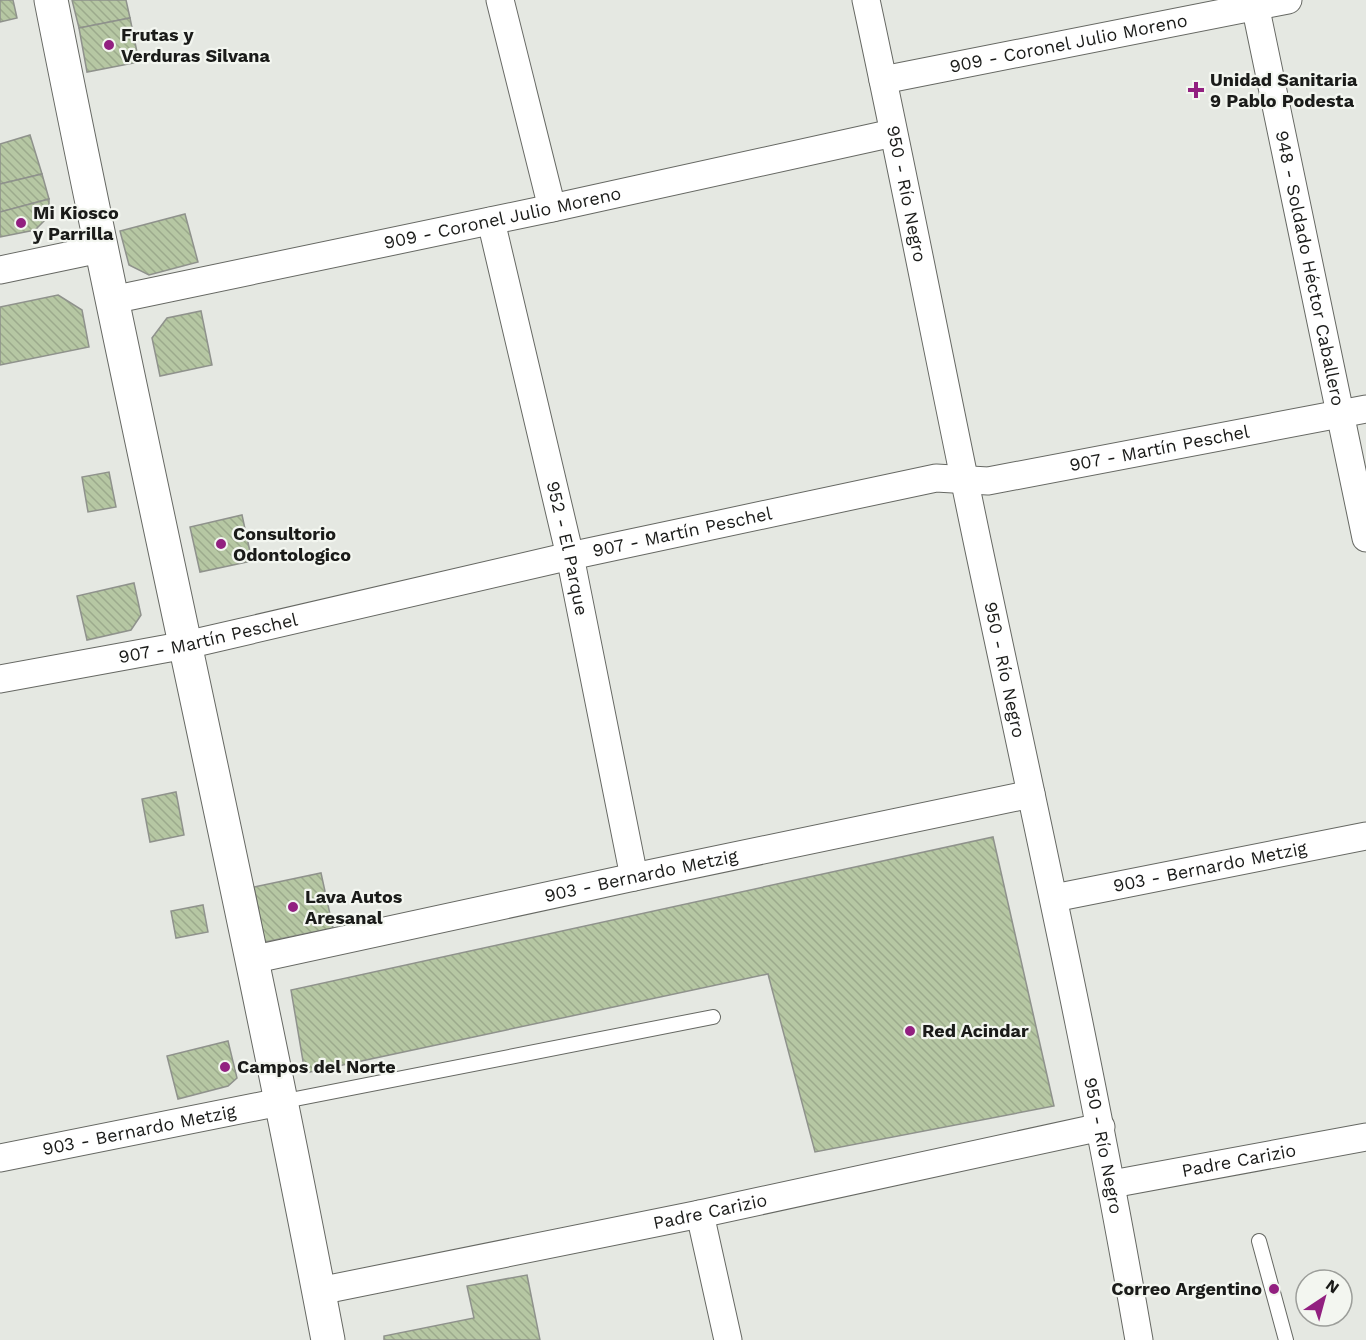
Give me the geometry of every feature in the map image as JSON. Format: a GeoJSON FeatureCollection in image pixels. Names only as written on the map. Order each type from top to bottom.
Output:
{"type":"FeatureCollection","features":[{"type":"Feature","properties":{"kind":"main road"},"geometry":{"type":"LineString","coordinates":[[51,0],[100,249],[186,645],[328,1340]]}},
{"type":"Feature","properties":{"kind":"street"},"geometry":{"type":"LineString","coordinates":[[500,0],[552,208]]}},
{"type":"Feature","properties":{"kind":"street","name":"950 - Río Negro"},"geometry":{"type":"LineString","coordinates":[[866,0],[964,479],[1101,1127],[1138,1340]]}},
{"type":"Feature","properties":{"kind":"street","name":"909 - Coronel Julio Moreno"},"geometry":{"type":"LineString","coordinates":[[883,80],[1255,3],[1288,0]]}},
{"type":"Feature","properties":{"kind":"street","name":"948 - Soldado Héctor Caballero"},"geometry":{"type":"LineString","coordinates":[[1255,3],[1366,538]]}},
{"type":"Feature","properties":{"kind":"street","name":"909 - Coronel Julio Moreno"},"geometry":{"type":"LineString","coordinates":[[112,300],[552,208],[893,133]]}},
{"type":"Feature","properties":{"kind":"street","name":"952 - El Parque"},"geometry":{"type":"LineString","coordinates":[[491,221],[570,556],[634,877]]}},
{"type":"Feature","properties":{"kind":"street"},"geometry":{"type":"LineString","coordinates":[[0,270],[100,249]]}},
{"type":"Feature","properties":{"kind":"street","name":"907 - Martín Peschel"},"geometry":{"type":"LineString","coordinates":[[0,679],[186,645],[570,556],[936,477],[988,481],[1366,409]]}},
{"type":"Feature","properties":{"kind":"street","name":"903 - Bernardo Metzig"},"geometry":{"type":"LineString","coordinates":[[251,960],[1031,794]]}},
{"type":"Feature","properties":{"kind":"street","name":"903 - Bernardo Metzig"},"geometry":{"type":"LineString","coordinates":[[1054,898],[1366,836]]}},
{"type":"Feature","properties":{"kind":"street","name":"903 - Bernardo Metzig"},"geometry":{"type":"LineString","coordinates":[[0,1158],[280,1102]]}},
{"type":"Feature","properties":{"kind":"street","name":"Padre Carizio"},"geometry":{"type":"LineString","coordinates":[[319,1291],[700,1214],[1101,1127]]}},
{"type":"Feature","properties":{"kind":"street","name":"Padre Carizio"},"geometry":{"type":"LineString","coordinates":[[1112,1184],[1366,1137]]}},
{"type":"Feature","properties":{"kind":"street"},"geometry":{"type":"LineString","coordinates":[[700,1214],[728,1340]]}},
{"type":"Feature","properties":{"kind":"lane"},"geometry":{"type":"LineString","coordinates":[[280,1102],[713,1017]]}},
{"type":"Feature","properties":{"kind":"lane"},"geometry":{"type":"LineString","coordinates":[[1259,1241],[1286,1340]]}},
{"type":"Feature","properties":{"kind":"building"},"geometry":{"type":"Polygon","coordinates":[[[0,0],[13,0],[17,18],[0,22],[0,0]]]}},
{"type":"Feature","properties":{"kind":"building"},"geometry":{"type":"Polygon","coordinates":[[[72,0],[126,0],[130,18],[79,28],[72,0]]]}},
{"type":"Feature","properties":{"kind":"building","name":"Frutas y Verduras Silvana"},"geometry":{"type":"Polygon","coordinates":[[[130,18],[139,62],[87,72],[79,28],[130,18]]]}},
{"type":"Feature","properties":{"kind":"building"},"geometry":{"type":"Polygon","coordinates":[[[30,135],[42,174],[0,184],[0,144],[30,135]]]}},
{"type":"Feature","properties":{"kind":"building"},"geometry":{"type":"Polygon","coordinates":[[[42,174],[49,199],[0,212],[0,184],[42,174]]]}},
{"type":"Feature","properties":{"kind":"building","name":"Mi Kiosco y Parrilla"},"geometry":{"type":"Polygon","coordinates":[[[49,199],[49,216],[35,230],[0,237],[0,212],[49,199]]]}},
{"type":"Feature","properties":{"kind":"building"},"geometry":{"type":"Polygon","coordinates":[[[185,214],[198,262],[149,275],[129,265],[120,231],[185,214]]]}},
{"type":"Feature","properties":{"kind":"building"},"geometry":{"type":"Polygon","coordinates":[[[58,295],[82,310],[89,347],[0,365],[0,307],[58,295]]]}},
{"type":"Feature","properties":{"kind":"building"},"geometry":{"type":"Polygon","coordinates":[[[201,311],[212,365],[160,376],[152,338],[167,318],[201,311]]]}},
{"type":"Feature","properties":{"kind":"building"},"geometry":{"type":"Polygon","coordinates":[[[109,472],[116,507],[88,512],[82,477],[109,472]]]}},
{"type":"Feature","properties":{"kind":"building","name":"Consultorio Odontologico"},"geometry":{"type":"Polygon","coordinates":[[[242,515],[252,561],[200,572],[190,527],[242,515]]]}},
{"type":"Feature","properties":{"kind":"building"},"geometry":{"type":"Polygon","coordinates":[[[134,583],[141,615],[131,630],[87,640],[77,596],[134,583]]]}},
{"type":"Feature","properties":{"kind":"building"},"geometry":{"type":"Polygon","coordinates":[[[176,792],[184,835],[150,842],[142,799],[176,792]]]}},
{"type":"Feature","properties":{"kind":"building","name":"Red Acindar"},"geometry":{"type":"Polygon","coordinates":[[[993,837],[1054,1106],[815,1152],[768,974],[305,1073],[291,990],[993,837]]]}},
{"type":"Feature","properties":{"kind":"building","name":"Lava Autos Aresanal"},"geometry":{"type":"Polygon","coordinates":[[[321,873],[333,928],[265,942],[254,887],[321,873]]]}},
{"type":"Feature","properties":{"kind":"building"},"geometry":{"type":"Polygon","coordinates":[[[203,905],[208,932],[176,938],[171,911],[203,905]]]}},
{"type":"Feature","properties":{"kind":"building"},"geometry":{"type":"Polygon","coordinates":[[[228,1041],[237,1078],[228,1086],[178,1099],[167,1056],[228,1041]]]}},
{"type":"Feature","properties":{"kind":"building"},"geometry":{"type":"Polygon","coordinates":[[[527,1275],[540,1340],[384,1340],[384,1336],[474,1318],[467,1286],[527,1275]]]}},
{"type":"Feature","properties":{"kind":"place","name":"Frutas y Verduras Silvana"},"geometry":{"type":"Point","coordinates":[109,45]}},
{"type":"Feature","properties":{"kind":"place","name":"Unidad Sanitaria 9 Pablo Podesta"},"geometry":{"type":"Point","coordinates":[1196,90]}},
{"type":"Feature","properties":{"kind":"place","name":"Mi Kiosco y Parrilla"},"geometry":{"type":"Point","coordinates":[21,223]}},
{"type":"Feature","properties":{"kind":"place","name":"Consultorio Odontologico"},"geometry":{"type":"Point","coordinates":[221,544]}},
{"type":"Feature","properties":{"kind":"place","name":"Lava Autos Aresanal"},"geometry":{"type":"Point","coordinates":[293,907]}},
{"type":"Feature","properties":{"kind":"place","name":"Red Acindar"},"geometry":{"type":"Point","coordinates":[910,1031]}},
{"type":"Feature","properties":{"kind":"place","name":"Campos del Norte"},"geometry":{"type":"Point","coordinates":[225,1067]}},
{"type":"Feature","properties":{"kind":"place","name":"Correo Argentino"},"geometry":{"type":"Point","coordinates":[1274,1289]}}]}
